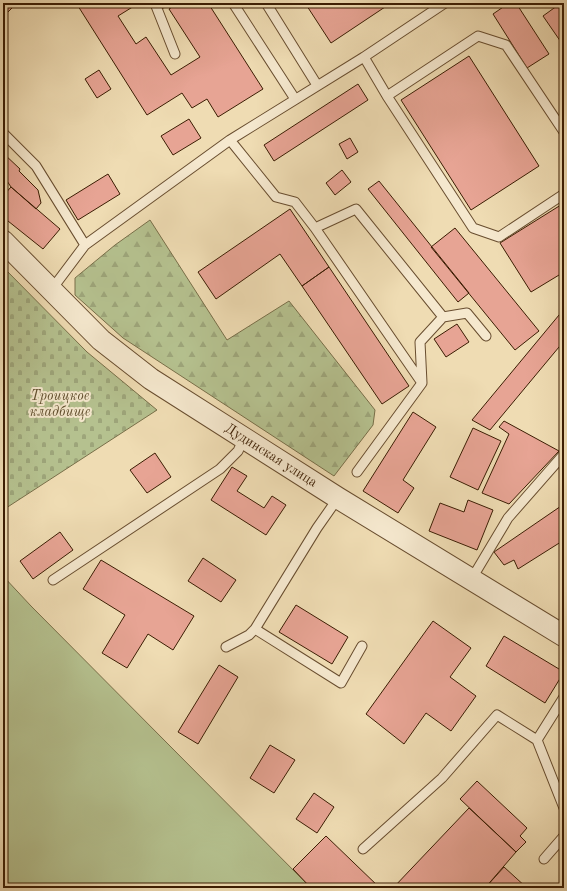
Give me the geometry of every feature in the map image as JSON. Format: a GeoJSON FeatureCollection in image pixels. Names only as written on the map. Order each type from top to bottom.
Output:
{"type":"FeatureCollection","features":[{"type":"Feature","properties":{"kind":"street","name":"Дудинская улица"},"geometry":{"type":"LineString","coordinates":[[3,241],[101,340],[150,379],[338,498],[564,636]]}},
{"type":"Feature","properties":{"kind":"lane"},"geometry":{"type":"LineString","coordinates":[[162,3],[156,6],[175,54]]}},
{"type":"Feature","properties":{"kind":"lane"},"geometry":{"type":"LineString","coordinates":[[233,3],[295,99]]}},
{"type":"Feature","properties":{"kind":"lane"},"geometry":{"type":"LineString","coordinates":[[266,3],[317,85]]}},
{"type":"Feature","properties":{"kind":"lane"},"geometry":{"type":"LineString","coordinates":[[52,289],[85,246],[230,140],[364,57],[445,3]]}},
{"type":"Feature","properties":{"kind":"lane"},"geometry":{"type":"LineString","coordinates":[[387,96],[478,36],[506,45],[564,132]]}},
{"type":"Feature","properties":{"kind":"lane"},"geometry":{"type":"LineString","coordinates":[[364,57],[387,96],[473,228],[499,237],[564,194]]}},
{"type":"Feature","properties":{"kind":"lane"},"geometry":{"type":"LineString","coordinates":[[3,133],[36,166],[85,246]]}},
{"type":"Feature","properties":{"kind":"lane"},"geometry":{"type":"LineString","coordinates":[[230,140],[276,197],[295,202],[315,228],[422,383]]}},
{"type":"Feature","properties":{"kind":"lane"},"geometry":{"type":"LineString","coordinates":[[315,228],[356,209],[443,317]]}},
{"type":"Feature","properties":{"kind":"lane"},"geometry":{"type":"LineString","coordinates":[[357,472],[422,383],[420,342],[443,317],[467,313],[486,336]]}},
{"type":"Feature","properties":{"kind":"lane"},"geometry":{"type":"LineString","coordinates":[[53,580],[220,469],[238,451],[244,438]]}},
{"type":"Feature","properties":{"kind":"lane"},"geometry":{"type":"LineString","coordinates":[[471,580],[508,518],[564,454]]}},
{"type":"Feature","properties":{"kind":"lane"},"geometry":{"type":"LineString","coordinates":[[226,647],[249,635],[255,628],[338,498]]}},
{"type":"Feature","properties":{"kind":"lane"},"geometry":{"type":"LineString","coordinates":[[255,628],[341,683],[362,646]]}},
{"type":"Feature","properties":{"kind":"lane"},"geometry":{"type":"LineString","coordinates":[[537,740],[564,697]]}},
{"type":"Feature","properties":{"kind":"lane"},"geometry":{"type":"LineString","coordinates":[[363,849],[442,778],[497,715],[537,740],[564,808]]}},
{"type":"Feature","properties":{"kind":"lane"},"geometry":{"type":"LineString","coordinates":[[544,859],[564,836]]}},
{"type":"Feature","properties":{"kind":"green space"},"geometry":{"type":"Polygon","coordinates":[[[150,220],[227,340],[289,301],[375,410],[373,425],[334,476],[123,338],[75,295],[75,278],[115,245],[150,220]]]}},
{"type":"Feature","properties":{"kind":"green space","name":"Троицкое кладбище"},"geometry":{"type":"Polygon","coordinates":[[[3,267],[87,352],[157,410],[3,510],[3,267]]]}},
{"type":"Feature","properties":{"kind":"green space"},"geometry":{"type":"Polygon","coordinates":[[[3,576],[31,606],[311,888],[3,888],[3,576]]]}},
{"type":"Feature","properties":{"kind":"building"},"geometry":{"type":"Polygon","coordinates":[[[3,3],[17,3],[4,16],[3,3]]]}},
{"type":"Feature","properties":{"kind":"building"},"geometry":{"type":"Polygon","coordinates":[[[82,3],[139,3],[118,16],[136,44],[146,37],[171,75],[200,57],[169,9],[179,3],[208,3],[263,89],[218,117],[207,99],[192,108],[182,93],[147,115],[78,6],[82,3]]]}},
{"type":"Feature","properties":{"kind":"building"},"geometry":{"type":"Polygon","coordinates":[[[305,3],[391,3],[331,43],[305,3]]]}},
{"type":"Feature","properties":{"kind":"building"},"geometry":{"type":"Polygon","coordinates":[[[509,3],[516,3],[549,54],[527,68],[493,14],[509,3]]]}},
{"type":"Feature","properties":{"kind":"building"},"geometry":{"type":"Polygon","coordinates":[[[561,3],[564,3],[563,45],[543,16],[561,3]]]}},
{"type":"Feature","properties":{"kind":"building"},"geometry":{"type":"Polygon","coordinates":[[[469,56],[539,166],[471,210],[401,100],[469,56]]]}},
{"type":"Feature","properties":{"kind":"building"},"geometry":{"type":"Polygon","coordinates":[[[99,70],[111,89],[97,98],[85,79],[99,70]]]}},
{"type":"Feature","properties":{"kind":"building"},"geometry":{"type":"Polygon","coordinates":[[[358,84],[368,100],[274,161],[264,145],[358,84]]]}},
{"type":"Feature","properties":{"kind":"building"},"geometry":{"type":"Polygon","coordinates":[[[189,119],[201,138],[173,155],[161,136],[189,119]]]}},
{"type":"Feature","properties":{"kind":"building"},"geometry":{"type":"Polygon","coordinates":[[[350,138],[358,152],[347,159],[339,144],[350,138]]]}},
{"type":"Feature","properties":{"kind":"building"},"geometry":{"type":"Polygon","coordinates":[[[3,153],[20,169],[19,171],[38,190],[41,203],[36,209],[11,187],[3,175],[3,153]]]}},
{"type":"Feature","properties":{"kind":"building"},"geometry":{"type":"Polygon","coordinates":[[[342,170],[351,182],[335,195],[326,183],[342,170]]]}},
{"type":"Feature","properties":{"kind":"building"},"geometry":{"type":"Polygon","coordinates":[[[108,174],[120,194],[78,220],[66,200],[108,174]]]}},
{"type":"Feature","properties":{"kind":"building"},"geometry":{"type":"Polygon","coordinates":[[[379,181],[469,293],[458,302],[368,189],[379,181]]]}},
{"type":"Feature","properties":{"kind":"building"},"geometry":{"type":"Polygon","coordinates":[[[11,187],[60,229],[43,249],[3,217],[3,196],[11,187]]]}},
{"type":"Feature","properties":{"kind":"building"},"geometry":{"type":"Polygon","coordinates":[[[564,203],[564,272],[531,292],[500,243],[564,203]]]}},
{"type":"Feature","properties":{"kind":"building"},"geometry":{"type":"Polygon","coordinates":[[[290,209],[329,267],[302,286],[280,254],[216,299],[198,272],[290,209]]]}},
{"type":"Feature","properties":{"kind":"building"},"geometry":{"type":"Polygon","coordinates":[[[455,228],[539,331],[515,350],[431,247],[455,228]]]}},
{"type":"Feature","properties":{"kind":"building"},"geometry":{"type":"Polygon","coordinates":[[[329,267],[409,386],[382,404],[302,286],[329,267]]]}},
{"type":"Feature","properties":{"kind":"building"},"geometry":{"type":"Polygon","coordinates":[[[564,309],[564,341],[490,430],[472,420],[564,309]]]}},
{"type":"Feature","properties":{"kind":"building"},"geometry":{"type":"Polygon","coordinates":[[[457,324],[469,342],[446,357],[434,339],[457,324]]]}},
{"type":"Feature","properties":{"kind":"building"},"geometry":{"type":"Polygon","coordinates":[[[413,412],[436,427],[403,480],[414,488],[398,513],[363,491],[413,412]]]}},
{"type":"Feature","properties":{"kind":"building"},"geometry":{"type":"Polygon","coordinates":[[[504,421],[559,451],[509,504],[482,493],[509,434],[499,427],[504,421]]]}},
{"type":"Feature","properties":{"kind":"building"},"geometry":{"type":"Polygon","coordinates":[[[473,428],[501,441],[478,490],[450,477],[473,428]]]}},
{"type":"Feature","properties":{"kind":"building"},"geometry":{"type":"Polygon","coordinates":[[[155,453],[171,477],[147,493],[130,470],[155,453]]]}},
{"type":"Feature","properties":{"kind":"building"},"geometry":{"type":"Polygon","coordinates":[[[232,467],[247,476],[237,491],[264,508],[272,496],[286,505],[266,535],[211,500],[232,467]]]}},
{"type":"Feature","properties":{"kind":"building"},"geometry":{"type":"Polygon","coordinates":[[[468,500],[493,510],[477,550],[429,531],[440,503],[464,512],[468,500]]]}},
{"type":"Feature","properties":{"kind":"building"},"geometry":{"type":"Polygon","coordinates":[[[564,504],[564,540],[518,569],[514,560],[504,565],[494,552],[564,504]]]}},
{"type":"Feature","properties":{"kind":"building"},"geometry":{"type":"Polygon","coordinates":[[[60,532],[73,550],[33,579],[20,561],[60,532]]]}},
{"type":"Feature","properties":{"kind":"building"},"geometry":{"type":"Polygon","coordinates":[[[203,558],[236,580],[221,602],[188,581],[203,558]]]}},
{"type":"Feature","properties":{"kind":"building"},"geometry":{"type":"Polygon","coordinates":[[[101,560],[194,616],[173,650],[148,634],[127,668],[102,653],[125,615],[83,589],[101,560]]]}},
{"type":"Feature","properties":{"kind":"building"},"geometry":{"type":"Polygon","coordinates":[[[296,605],[348,637],[332,664],[279,632],[296,605]]]}},
{"type":"Feature","properties":{"kind":"building"},"geometry":{"type":"Polygon","coordinates":[[[433,621],[471,648],[450,677],[476,696],[451,731],[426,713],[404,744],[366,714],[433,621]]]}},
{"type":"Feature","properties":{"kind":"building"},"geometry":{"type":"Polygon","coordinates":[[[504,636],[564,672],[545,703],[486,666],[504,636]]]}},
{"type":"Feature","properties":{"kind":"building"},"geometry":{"type":"Polygon","coordinates":[[[219,665],[238,677],[198,744],[178,732],[219,665]]]}},
{"type":"Feature","properties":{"kind":"building"},"geometry":{"type":"Polygon","coordinates":[[[270,745],[295,760],[274,793],[250,778],[270,745]]]}},
{"type":"Feature","properties":{"kind":"building"},"geometry":{"type":"Polygon","coordinates":[[[477,781],[527,828],[520,836],[526,842],[516,852],[460,799],[477,781]]]}},
{"type":"Feature","properties":{"kind":"building"},"geometry":{"type":"Polygon","coordinates":[[[314,793],[334,807],[317,833],[296,819],[314,793]]]}},
{"type":"Feature","properties":{"kind":"building"},"geometry":{"type":"Polygon","coordinates":[[[469,808],[516,852],[485,888],[393,888],[469,808]]]}},
{"type":"Feature","properties":{"kind":"building"},"geometry":{"type":"Polygon","coordinates":[[[326,836],[380,888],[311,888],[293,869],[326,836]]]}},
{"type":"Feature","properties":{"kind":"building"},"geometry":{"type":"Polygon","coordinates":[[[504,867],[527,888],[485,888],[504,867]]]}}]}
